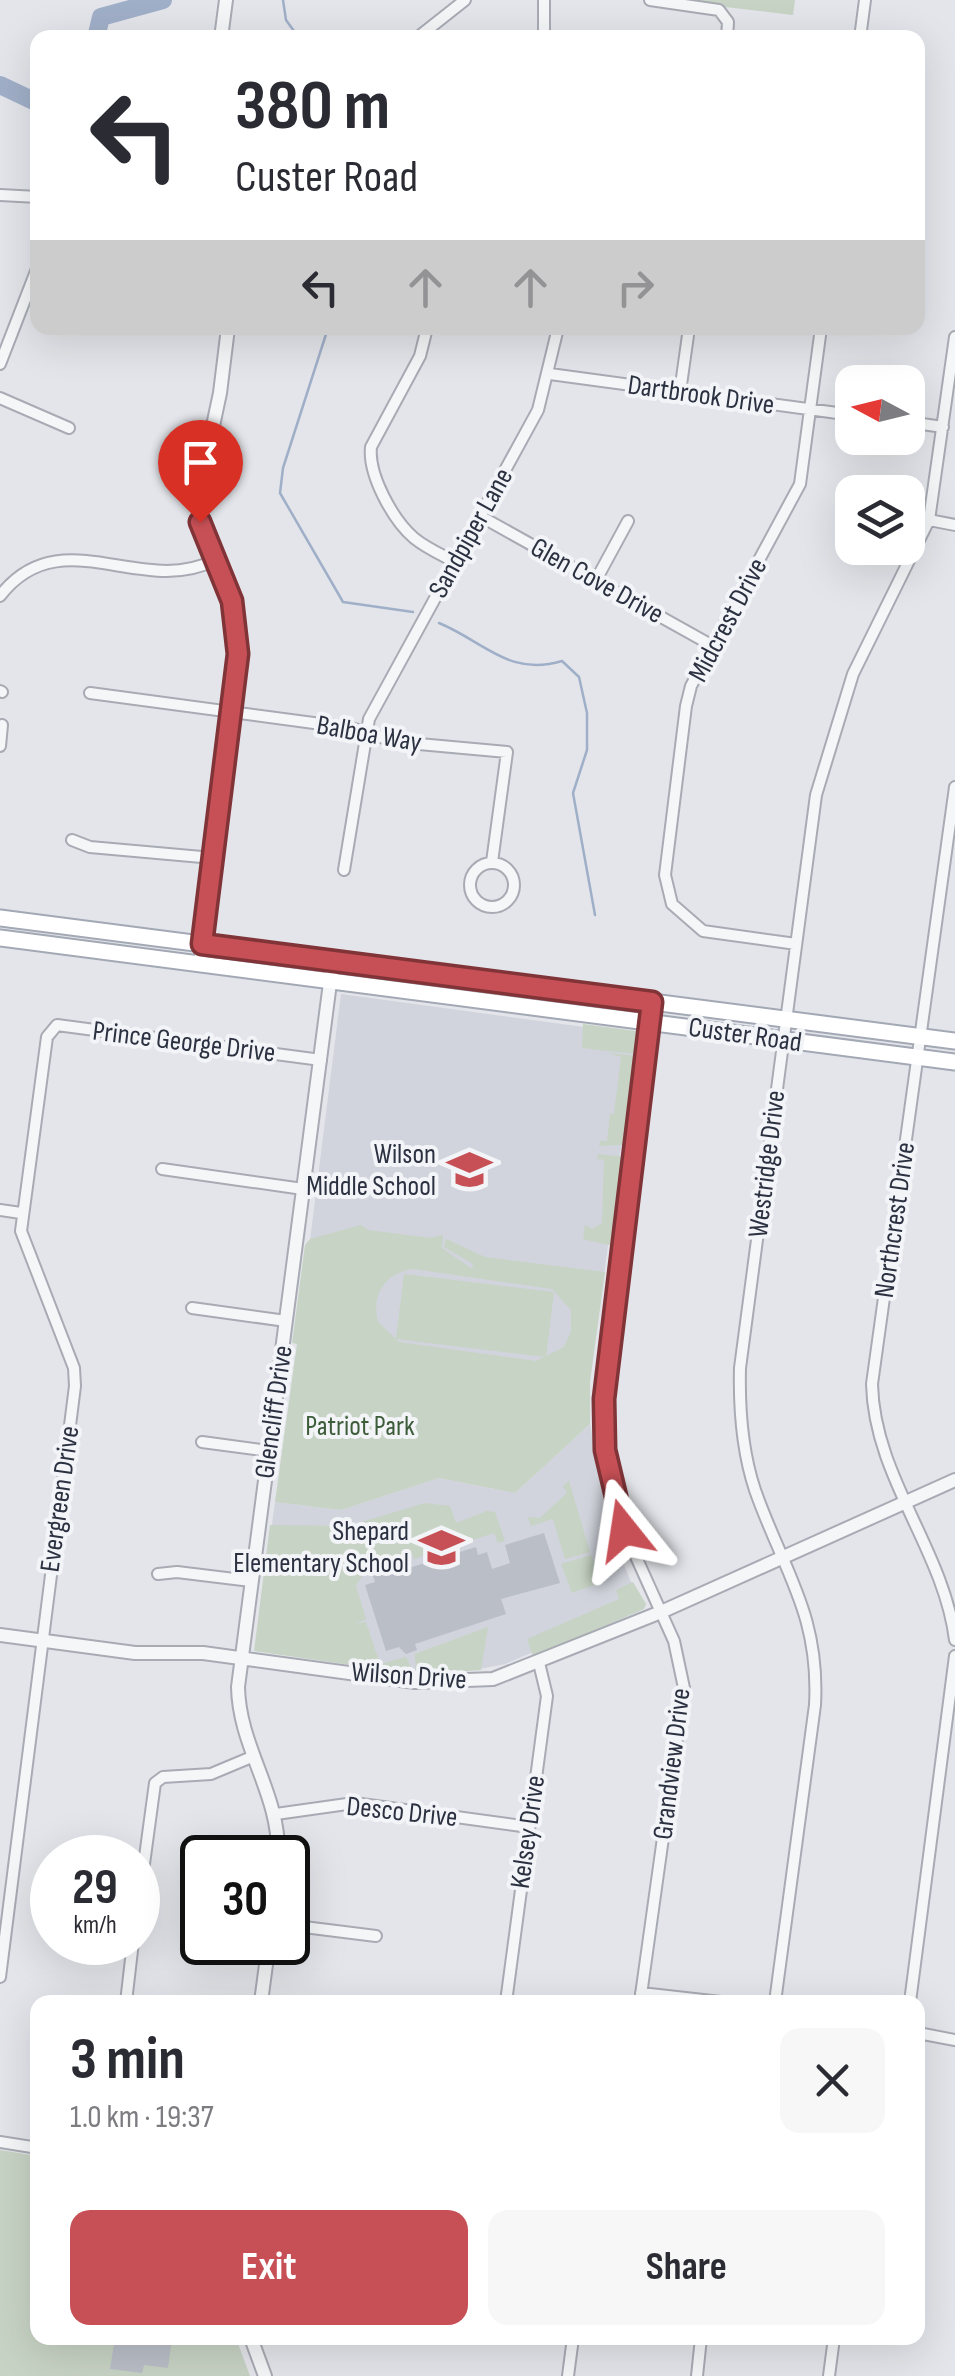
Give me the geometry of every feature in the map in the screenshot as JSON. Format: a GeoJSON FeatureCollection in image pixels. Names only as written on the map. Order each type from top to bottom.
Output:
{"type":"FeatureCollection","features":[{"type":"Feature","properties":{"kind":"main road","name":"Custer Road"},"geometry":{"type":"LineString","coordinates":[[0,918],[955,1041]]}},
{"type":"Feature","properties":{"kind":"main road","name":"Custer Road"},"geometry":{"type":"LineString","coordinates":[[0,938],[955,1062]]}},
{"type":"Feature","properties":{"kind":"street"},"geometry":{"type":"LineString","coordinates":[[222,30],[226,0]]}},
{"type":"Feature","properties":{"kind":"street"},"geometry":{"type":"LineString","coordinates":[[427,30],[466,0]]}},
{"type":"Feature","properties":{"kind":"street"},"geometry":{"type":"LineString","coordinates":[[544,0],[544,30]]}},
{"type":"Feature","properties":{"kind":"street"},"geometry":{"type":"LineString","coordinates":[[650,0],[719,10],[728,22],[728,30]]}},
{"type":"Feature","properties":{"kind":"street"},"geometry":{"type":"LineString","coordinates":[[861,30],[865,0]]}},
{"type":"Feature","properties":{"kind":"street"},"geometry":{"type":"LineString","coordinates":[[0,194],[30,196]]}},
{"type":"Feature","properties":{"kind":"street"},"geometry":{"type":"LineString","coordinates":[[0,364],[30,287]]}},
{"type":"Feature","properties":{"kind":"street"},"geometry":{"type":"LineString","coordinates":[[200,963],[232,712],[237,630],[232,601],[200,522],[198,496],[220,394],[227,335]]}},
{"type":"Feature","properties":{"kind":"street"},"geometry":{"type":"LineString","coordinates":[[425,335],[420,356],[371,448],[370,458],[374,475],[406,530],[455,562]]}},
{"type":"Feature","properties":{"kind":"street","name":"Sandpiper Lane"},"geometry":{"type":"LineString","coordinates":[[344,870],[364,732],[538,410],[557,335]]}},
{"type":"Feature","properties":{"kind":"street"},"geometry":{"type":"LineString","coordinates":[[680,392],[688,335]]}},
{"type":"Feature","properties":{"kind":"street","name":"Midcrest Drive"},"geometry":{"type":"LineString","coordinates":[[796,944],[703,931],[678,914],[667,893],[664,876],[686,706],[713,646],[796,495],[820,335]]}},
{"type":"Feature","properties":{"kind":"street","name":"Westridge Drive"},"geometry":{"type":"LineString","coordinates":[[776,1995],[816,1685],[808,1620],[749,1470],[740,1393],[816,796],[828,744],[853,674],[929,520],[955,336]]}},
{"type":"Feature","properties":{"kind":"street","name":"Dartbrook Drive"},"geometry":{"type":"LineString","coordinates":[[550,374],[835,413]]}},
{"type":"Feature","properties":{"kind":"street"},"geometry":{"type":"LineString","coordinates":[[0,398],[69,428]]}},
{"type":"Feature","properties":{"kind":"street"},"geometry":{"type":"LineString","coordinates":[[925,424],[943,427]]}},
{"type":"Feature","properties":{"kind":"street","name":"Glen Cove Drive"},"geometry":{"type":"LineString","coordinates":[[480,516],[713,646]]}},
{"type":"Feature","properties":{"kind":"street"},"geometry":{"type":"LineString","coordinates":[[929,520],[955,525]]}},
{"type":"Feature","properties":{"kind":"street"},"geometry":{"type":"LineString","coordinates":[[596,580],[628,521]]}},
{"type":"Feature","properties":{"kind":"street"},"geometry":{"type":"LineString","coordinates":[[0,596],[20,574],[47,561],[66,559],[177,574],[214,560]]}},
{"type":"Feature","properties":{"kind":"street","name":"Balboa Way"},"geometry":{"type":"LineString","coordinates":[[90,693],[364,732],[397,742],[507,752],[492,862]]}},
{"type":"Feature","properties":{"kind":"street"},"geometry":{"type":"LineString","coordinates":[[0,746],[2,725]]}},
{"type":"Feature","properties":{"kind":"street","name":"Northcrest Drive"},"geometry":{"type":"LineString","coordinates":[[955,787],[872,1384],[879,1436],[944,1592],[955,1640]]}},
{"type":"Feature","properties":{"kind":"street"},"geometry":{"type":"LineString","coordinates":[[72,840],[90,847],[213,858]]}},
{"type":"Feature","properties":{"kind":"street"},"geometry":{"type":"LineString","coordinates":[[492,862],[507,868],[514,884],[508,900],[492,907],[476,900],[470,885],[476,869],[492,862]]}},
{"type":"Feature","properties":{"kind":"street","name":"Glencliff Drive"},"geometry":{"type":"LineString","coordinates":[[277,1835],[276,1814],[238,1707],[241,1658],[333,960]]}},
{"type":"Feature","properties":{"kind":"street","name":"Grandview Drive"},"geometry":{"type":"LineString","coordinates":[[640,1995],[684,1688],[682,1665],[624,1530],[603,1425],[652,1002]]}},
{"type":"Feature","properties":{"kind":"street","name":"Prince George Drive"},"geometry":{"type":"LineString","coordinates":[[50,1030],[57,1025],[321,1060]]}},
{"type":"Feature","properties":{"kind":"street","name":"Evergreen Drive"},"geometry":{"type":"LineString","coordinates":[[0,1978],[76,1376],[24,1242],[21,1213],[50,1030]]}},
{"type":"Feature","properties":{"kind":"street"},"geometry":{"type":"LineString","coordinates":[[162,1170],[303,1189]]}},
{"type":"Feature","properties":{"kind":"street"},"geometry":{"type":"LineString","coordinates":[[0,1210],[21,1213]]}},
{"type":"Feature","properties":{"kind":"street"},"geometry":{"type":"LineString","coordinates":[[192,1308],[286,1320]]}},
{"type":"Feature","properties":{"kind":"street"},"geometry":{"type":"LineString","coordinates":[[202,1442],[269,1451]]}},
{"type":"Feature","properties":{"kind":"street","name":"Wilson Drive"},"geometry":{"type":"LineString","coordinates":[[0,1635],[135,1653],[203,1652],[446,1684],[493,1679],[539,1664],[661,1612],[955,1480]]}},
{"type":"Feature","properties":{"kind":"street"},"geometry":{"type":"LineString","coordinates":[[158,1574],[252,1581]]}},
{"type":"Feature","properties":{"kind":"street"},"geometry":{"type":"LineString","coordinates":[[911,1995],[955,1656]]}},
{"type":"Feature","properties":{"kind":"street","name":"Kelsey Drive"},"geometry":{"type":"LineString","coordinates":[[507,1995],[547,1696],[539,1664]]}},
{"type":"Feature","properties":{"kind":"street"},"geometry":{"type":"LineString","coordinates":[[147,1835],[154,1783],[163,1777],[211,1774],[254,1756]]}},
{"type":"Feature","properties":{"kind":"street","name":"Desco Drive"},"geometry":{"type":"LineString","coordinates":[[276,1814],[354,1804],[529,1827]]}},
{"type":"Feature","properties":{"kind":"street"},"geometry":{"type":"LineString","coordinates":[[310,1928],[376,1936]]}},
{"type":"Feature","properties":{"kind":"street"},"geometry":{"type":"LineString","coordinates":[[127,1995],[130,1965]]}},
{"type":"Feature","properties":{"kind":"street"},"geometry":{"type":"LineString","coordinates":[[262,1995],[266,1965]]}},
{"type":"Feature","properties":{"kind":"street"},"geometry":{"type":"LineString","coordinates":[[925,2034],[955,2040]]}},
{"type":"Feature","properties":{"kind":"street"},"geometry":{"type":"LineString","coordinates":[[0,2142],[30,2147]]}},
{"type":"Feature","properties":{"kind":"street"},"geometry":{"type":"LineString","coordinates":[[254,2345],[265,2376]]}},
{"type":"Feature","properties":{"kind":"street"},"geometry":{"type":"LineString","coordinates":[[568,2376],[572,2345]]}},
{"type":"Feature","properties":{"kind":"street"},"geometry":{"type":"LineString","coordinates":[[697,2376],[701,2345]]}},
{"type":"Feature","properties":{"kind":"street"},"geometry":{"type":"LineString","coordinates":[[829,2376],[833,2345]]}},
{"type":"Feature","properties":{"kind":"shaded area","name":"Wilson Middle School"},"geometry":{"type":"Polygon","coordinates":[[[341,994],[636,1034],[590,1381],[297,1344],[341,994]]]}},
{"type":"Feature","properties":{"kind":"shaded area","name":"Shepard Elementary School"},"geometry":{"type":"Polygon","coordinates":[[[590,1424],[610,1531],[641,1606],[505,1664],[464,1672],[427,1672],[255,1650],[275,1502],[341,1510],[439,1478],[515,1493],[590,1424]]]}},
{"type":"Feature","properties":{"kind":"green space"},"geometry":{"type":"Polygon","coordinates":[[[665,0],[795,0],[793,15],[665,0]]]}},
{"type":"Feature","properties":{"kind":"green space"},"geometry":{"type":"Polygon","coordinates":[[[583,1024],[636,1031],[636,1054],[582,1048],[583,1024]]]}},
{"type":"Feature","properties":{"kind":"green space"},"geometry":{"type":"Polygon","coordinates":[[[607,1053],[636,1056],[625,1150],[621,1145],[599,1146],[600,1141],[607,1141],[610,1114],[614,1114],[621,1057],[607,1053]]]}},
{"type":"Feature","properties":{"kind":"green space"},"geometry":{"type":"Polygon","coordinates":[[[598,1154],[624,1157],[613,1246],[583,1239],[585,1225],[592,1229],[602,1223],[604,1160],[597,1159],[598,1154]]]}},
{"type":"Feature","properties":{"kind":"green space","name":"Patriot Park"},"geometry":{"type":"Polygon","coordinates":[[[361,1225],[368,1230],[431,1238],[443,1235],[442,1248],[472,1269],[473,1264],[444,1247],[446,1239],[485,1257],[605,1272],[590,1381],[590,1424],[515,1493],[439,1478],[341,1510],[275,1502],[297,1344],[292,1343],[305,1245],[310,1239],[361,1225]],[[414,1269],[395,1275],[382,1286],[376,1312],[378,1322],[399,1342],[536,1361],[564,1347],[571,1332],[571,1310],[552,1289],[414,1269]]]}},
{"type":"Feature","properties":{"kind":"green space"},"geometry":{"type":"Polygon","coordinates":[[[404,1274],[554,1292],[546,1357],[396,1339],[404,1274]]]}},
{"type":"Feature","properties":{"kind":"green space"},"geometry":{"type":"Polygon","coordinates":[[[569,1481],[590,1552],[565,1559],[553,1519],[531,1526],[528,1517],[540,1518],[567,1493],[563,1486],[569,1481]]]}},
{"type":"Feature","properties":{"kind":"green space"},"geometry":{"type":"Polygon","coordinates":[[[425,1503],[450,1506],[456,1523],[487,1511],[495,1512],[505,1541],[498,1543],[494,1533],[414,1559],[409,1548],[409,1557],[365,1571],[356,1586],[366,1619],[356,1624],[366,1622],[380,1664],[406,1657],[414,1674],[254,1651],[270,1525],[348,1526],[425,1503]]]}},
{"type":"Feature","properties":{"kind":"green space"},"geometry":{"type":"Polygon","coordinates":[[[591,1555],[602,1582],[572,1593],[561,1564],[591,1555]]]}},
{"type":"Feature","properties":{"kind":"green space"},"geometry":{"type":"Polygon","coordinates":[[[633,1582],[646,1604],[644,1609],[533,1657],[527,1639],[619,1599],[616,1590],[633,1582]]]}},
{"type":"Feature","properties":{"kind":"green space"},"geometry":{"type":"Polygon","coordinates":[[[488,1627],[481,1670],[416,1674],[415,1654],[488,1627]]]}},
{"type":"Feature","properties":{"kind":"green space"},"geometry":{"type":"Polygon","coordinates":[[[0,2150],[30,2155],[30,2345],[239,2345],[250,2376],[0,2376],[0,2150]]]}},
{"type":"Feature","properties":{"kind":"building"},"geometry":{"type":"Polygon","coordinates":[[[544,1533],[560,1583],[501,1599],[506,1614],[415,1644],[417,1650],[406,1654],[399,1647],[386,1651],[365,1585],[375,1582],[373,1576],[378,1571],[394,1566],[396,1572],[476,1547],[478,1555],[487,1552],[492,1569],[510,1563],[505,1545],[544,1533]]]}},
{"type":"Feature","properties":{"kind":"building"},"geometry":{"type":"Polygon","coordinates":[[[114,2345],[171,2345],[168,2368],[144,2365],[142,2373],[110,2369],[114,2345]]]}},
{"type":"Feature","properties":{"kind":"waterway"},"geometry":{"type":"LineString","coordinates":[[98,30],[101,17],[163,0]]}},
{"type":"Feature","properties":{"kind":"waterway"},"geometry":{"type":"LineString","coordinates":[[283,0],[286,20],[293,30]]}},
{"type":"Feature","properties":{"kind":"waterway"},"geometry":{"type":"LineString","coordinates":[[0,85],[30,99]]}},
{"type":"Feature","properties":{"kind":"waterway"},"geometry":{"type":"LineString","coordinates":[[326,335],[283,468],[280,493],[343,602],[413,612]]}},
{"type":"Feature","properties":{"kind":"waterway"},"geometry":{"type":"LineString","coordinates":[[439,623],[512,661],[543,665],[562,661],[579,677],[587,713],[587,750],[573,793],[595,915]]}},
{"type":"Feature","properties":{"kind":"place","name":"Wilson Middle School"},"geometry":{"type":"Point","coordinates":[469,1170]}},
{"type":"Feature","properties":{"kind":"place","name":"Shepard Elementary School"},"geometry":{"type":"Point","coordinates":[442,1547]}},
{"type":"Feature","properties":{"kind":"route"},"geometry":{"type":"LineString","coordinates":[[200,522],[232,601],[238,654],[202,944],[652,1002],[604,1399],[605,1450],[624,1530]]}}]}
